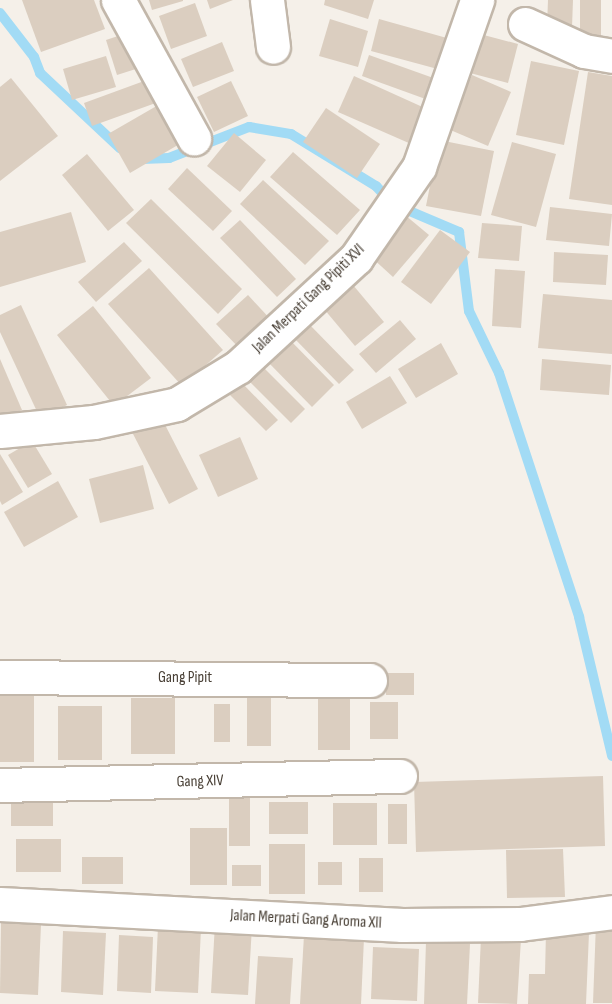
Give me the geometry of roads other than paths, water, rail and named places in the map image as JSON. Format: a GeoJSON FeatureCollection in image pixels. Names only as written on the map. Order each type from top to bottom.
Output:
{"type":"FeatureCollection","features":[{"type":"Feature","properties":{"kind":"street"},"geometry":{"type":"LineString","coordinates":[[118,0],[194,138]]}},
{"type":"Feature","properties":{"kind":"street"},"geometry":{"type":"LineString","coordinates":[[267,0],[273,47]]}},
{"type":"Feature","properties":{"kind":"street","name":"Jalan Merpati Gang Pipiti XVI"},"geometry":{"type":"LineString","coordinates":[[0,431],[94,422],[177,404],[238,367],[356,258],[419,167],[477,0]]}},
{"type":"Feature","properties":{"kind":"street"},"geometry":{"type":"LineString","coordinates":[[525,24],[584,51],[612,56]]}},
{"type":"Feature","properties":{"kind":"street","name":"Gang Pipit"},"geometry":{"type":"LineString","coordinates":[[0,677],[370,680]]}},
{"type":"Feature","properties":{"kind":"street","name":"Gang XIV"},"geometry":{"type":"LineString","coordinates":[[0,785],[400,776]]}},
{"type":"Feature","properties":{"kind":"street","name":"Jalan Merpati Gang Aroma XII"},"geometry":{"type":"LineString","coordinates":[[0,904],[402,925],[520,924],[612,912]]}},
{"type":"Feature","properties":{"kind":"waterway"},"geometry":{"type":"LineString","coordinates":[[0,13],[34,57],[40,73],[120,148]]}},
{"type":"Feature","properties":{"kind":"waterway"},"geometry":{"type":"LineString","coordinates":[[142,159],[169,158],[249,127],[291,134],[376,186],[393,204],[459,232],[469,311],[499,373],[579,617],[612,756]]}}]}
